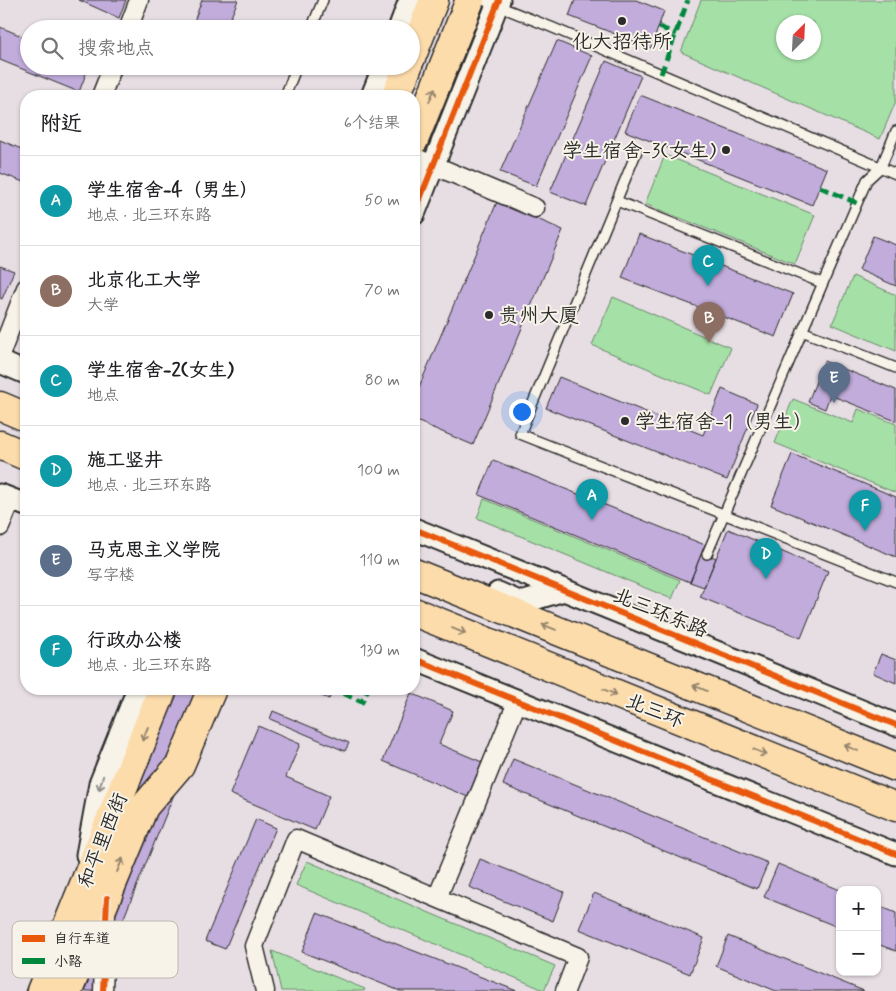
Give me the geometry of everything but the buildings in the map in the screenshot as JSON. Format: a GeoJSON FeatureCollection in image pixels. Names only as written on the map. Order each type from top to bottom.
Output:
{"type":"FeatureCollection","features":[{"type":"Feature","properties":{"kind":"main road"},"geometry":{"type":"LineString","coordinates":[[420,35],[434,0]]}},
{"type":"Feature","properties":{"kind":"main road"},"geometry":{"type":"LineString","coordinates":[[420,125],[470,0]]}},
{"type":"Feature","properties":{"kind":"main road"},"geometry":{"type":"LineString","coordinates":[[398,90],[404,75]]}},
{"type":"Feature","properties":{"kind":"main road"},"geometry":{"type":"LineString","coordinates":[[0,406],[20,414]]}},
{"type":"Feature","properties":{"kind":"main road"},"geometry":{"type":"LineString","coordinates":[[0,445],[20,453]]}},
{"type":"Feature","properties":{"kind":"main road","name":"北三环"},"geometry":{"type":"LineString","coordinates":[[420,575],[896,767]]}},
{"type":"Feature","properties":{"kind":"main road","name":"北三环"},"geometry":{"type":"LineString","coordinates":[[420,614],[896,807]]}},
{"type":"Feature","properties":{"kind":"main road","name":"和平里西街"},"geometry":{"type":"LineString","coordinates":[[69,921],[161,695]]}},
{"type":"Feature","properties":{"kind":"main road","name":"和平里西街"},"geometry":{"type":"LineString","coordinates":[[97,921],[144,807],[180,765],[209,695]]}},
{"type":"Feature","properties":{"kind":"main road","name":"和平里西街"},"geometry":{"type":"LineString","coordinates":[[41,991],[46,978]]}},
{"type":"Feature","properties":{"kind":"main road","name":"和平里西街"},"geometry":{"type":"LineString","coordinates":[[68,991],[73,978]]}},
{"type":"Feature","properties":{"kind":"street"},"geometry":{"type":"LineString","coordinates":[[131,20],[139,0]]}},
{"type":"Feature","properties":{"kind":"street"},"geometry":{"type":"LineString","coordinates":[[402,20],[410,0]]}},
{"type":"Feature","properties":{"kind":"street"},"geometry":{"type":"LineString","coordinates":[[420,199],[493,2]]}},
{"type":"Feature","properties":{"kind":"street"},"geometry":{"type":"LineString","coordinates":[[103,90],[109,75]]}},
{"type":"Feature","properties":{"kind":"street"},"geometry":{"type":"LineString","coordinates":[[374,90],[380,75]]}},
{"type":"Feature","properties":{"kind":"street"},"geometry":{"type":"LineString","coordinates":[[420,159],[535,208]]}},
{"type":"Feature","properties":{"kind":"street"},"geometry":{"type":"LineString","coordinates":[[0,355],[20,303]]}},
{"type":"Feature","properties":{"kind":"street"},"geometry":{"type":"LineString","coordinates":[[0,362],[20,370]]}},
{"type":"Feature","properties":{"kind":"street"},"geometry":{"type":"LineString","coordinates":[[0,528],[13,500]]}},
{"type":"Feature","properties":{"kind":"street","name":"北三环东路"},"geometry":{"type":"LineString","coordinates":[[420,531],[896,725]]}},
{"type":"Feature","properties":{"kind":"street"},"geometry":{"type":"LineString","coordinates":[[420,561],[521,603],[564,590]]}},
{"type":"Feature","properties":{"kind":"street"},"geometry":{"type":"LineString","coordinates":[[420,661],[896,854]]}},
{"type":"Feature","properties":{"kind":"street"},"geometry":{"type":"LineString","coordinates":[[80,894],[100,784],[136,695]]}},
{"type":"Feature","properties":{"kind":"street"},"geometry":{"type":"LineString","coordinates":[[437,898],[518,700]]}},
{"type":"Feature","properties":{"kind":"street"},"geometry":{"type":"LineString","coordinates":[[265,991],[254,946],[296,839],[578,958],[564,991]]}},
{"type":"Feature","properties":{"kind":"street"},"geometry":{"type":"LineString","coordinates":[[106,921],[107,898]]}},
{"type":"Feature","properties":{"kind":"street"},"geometry":{"type":"LineString","coordinates":[[103,991],[104,978]]}},
{"type":"Feature","properties":{"kind":"lane"},"geometry":{"type":"LineString","coordinates":[[315,20],[323,0]]}},
{"type":"Feature","properties":{"kind":"lane"},"geometry":{"type":"LineString","coordinates":[[493,2],[896,174]]}},
{"type":"Feature","properties":{"kind":"lane"},"geometry":{"type":"LineString","coordinates":[[287,90],[293,75]]}},
{"type":"Feature","properties":{"kind":"lane"},"geometry":{"type":"LineString","coordinates":[[707,554],[867,180],[881,167],[896,131]]}},
{"type":"Feature","properties":{"kind":"lane"},"geometry":{"type":"LineString","coordinates":[[638,151],[520,434],[896,582]]}},
{"type":"Feature","properties":{"kind":"lane"},"geometry":{"type":"LineString","coordinates":[[617,201],[822,283]]}},
{"type":"Feature","properties":{"kind":"lane"},"geometry":{"type":"LineString","coordinates":[[802,331],[896,368]]}},
{"type":"Feature","properties":{"kind":"green space"},"geometry":{"type":"Polygon","coordinates":[[[701,0],[896,0],[896,101],[880,139],[681,52],[701,0]]]}},
{"type":"Feature","properties":{"kind":"green space"},"geometry":{"type":"Polygon","coordinates":[[[665,155],[815,215],[795,264],[645,204],[665,155]]]}},
{"type":"Feature","properties":{"kind":"green space"},"geometry":{"type":"Polygon","coordinates":[[[853,276],[896,295],[896,351],[832,324],[853,276]]]}},
{"type":"Feature","properties":{"kind":"green space"},"geometry":{"type":"Polygon","coordinates":[[[613,297],[731,348],[711,395],[592,345],[613,297]]]}},
{"type":"Feature","properties":{"kind":"green space"},"geometry":{"type":"Polygon","coordinates":[[[793,399],[853,423],[858,409],[896,424],[896,493],[775,443],[793,399]]]}},
{"type":"Feature","properties":{"kind":"green space"},"geometry":{"type":"Polygon","coordinates":[[[484,499],[680,580],[672,599],[477,518],[484,499]]]}},
{"type":"Feature","properties":{"kind":"green space"},"geometry":{"type":"Polygon","coordinates":[[[307,861],[555,966],[544,990],[296,885],[307,861]]]}},
{"type":"Feature","properties":{"kind":"green space"},"geometry":{"type":"Polygon","coordinates":[[[272,951],[365,989],[364,991],[281,991],[272,951]]]}},
{"type":"Feature","properties":{"kind":"marked path"},"geometry":{"type":"LineString","coordinates":[[661,74],[688,0]]}},
{"type":"Feature","properties":{"kind":"marked path"},"geometry":{"type":"LineString","coordinates":[[659,27],[676,34]]}},
{"type":"Feature","properties":{"kind":"marked path"},"geometry":{"type":"LineString","coordinates":[[820,187],[857,203]]}},
{"type":"Feature","properties":{"kind":"marked path"},"geometry":{"type":"LineString","coordinates":[[347,695],[362,702],[365,695]]}},
{"type":"Feature","properties":{"kind":"cycle path"},"geometry":{"type":"LineString","coordinates":[[420,199],[499,0]]}},
{"type":"Feature","properties":{"kind":"cycle path"},"geometry":{"type":"LineString","coordinates":[[420,531],[896,725]]}},
{"type":"Feature","properties":{"kind":"cycle path"},"geometry":{"type":"LineString","coordinates":[[420,661],[896,854]]}},
{"type":"Feature","properties":{"kind":"cycle path"},"geometry":{"type":"LineString","coordinates":[[106,921],[107,898]]}},
{"type":"Feature","properties":{"kind":"cycle path"},"geometry":{"type":"LineString","coordinates":[[103,991],[104,978]]}},
{"type":"Feature","properties":{"kind":"place","name":"化大招待所"},"geometry":{"type":"Point","coordinates":[622,21]}},
{"type":"Feature","properties":{"kind":"place","name":"学生宿舍-3(女生)"},"geometry":{"type":"Point","coordinates":[726,150]}},
{"type":"Feature","properties":{"kind":"place","name":"学生宿舍-2(女生)"},"geometry":{"type":"Point","coordinates":[708,286]}},
{"type":"Feature","properties":{"kind":"place","name":"贵州大厦"},"geometry":{"type":"Point","coordinates":[489,315]}},
{"type":"Feature","properties":{"kind":"place","name":"北京化工大学"},"geometry":{"type":"Point","coordinates":[709,343]}},
{"type":"Feature","properties":{"kind":"place","name":"马克思主义学院"},"geometry":{"type":"Point","coordinates":[834,403]}},
{"type":"Feature","properties":{"kind":"place","name":"学生宿舍-1（男生）"},"geometry":{"type":"Point","coordinates":[625,421]}},
{"type":"Feature","properties":{"kind":"place","name":"学生宿舍-4（男生）"},"geometry":{"type":"Point","coordinates":[592,520]}},
{"type":"Feature","properties":{"kind":"place","name":"行政办公楼"},"geometry":{"type":"Point","coordinates":[865,531]}},
{"type":"Feature","properties":{"kind":"place","name":"施工竖井"},"geometry":{"type":"Point","coordinates":[766,579]}}]}
